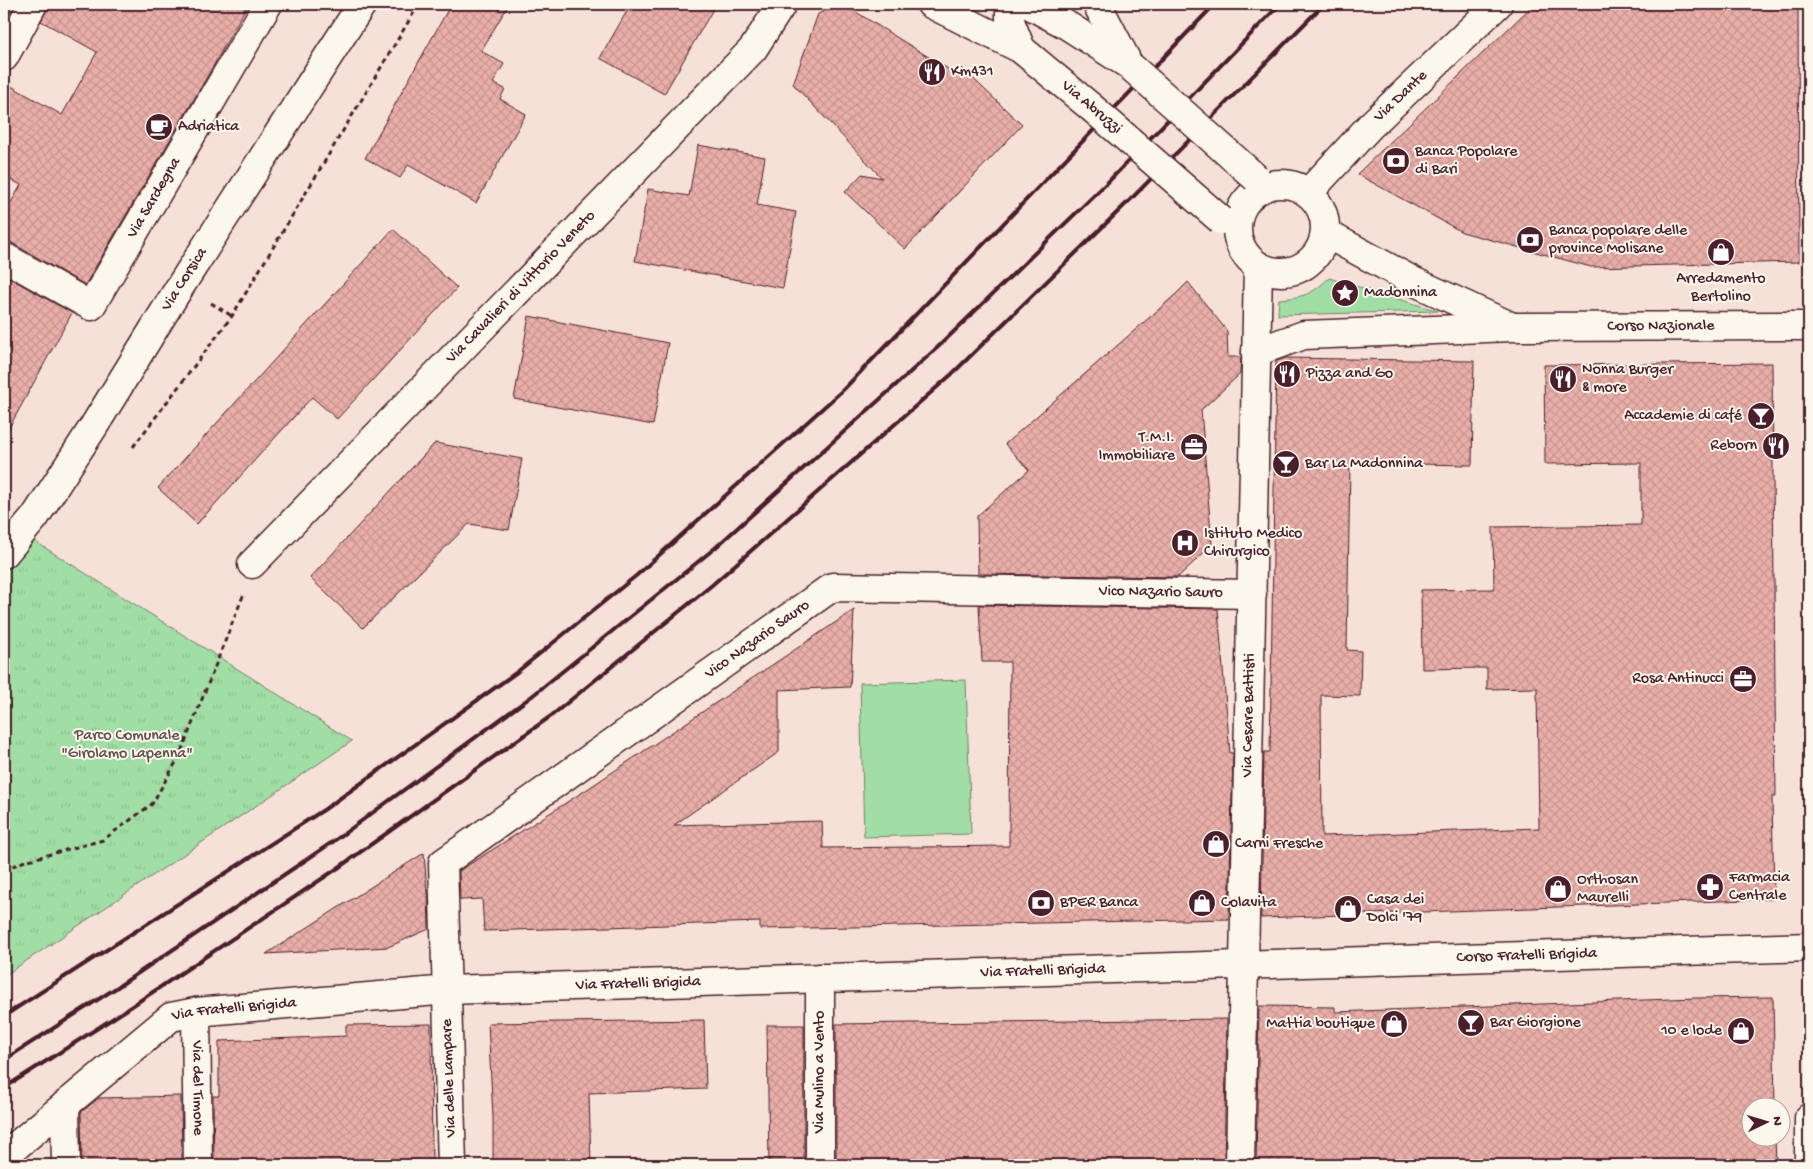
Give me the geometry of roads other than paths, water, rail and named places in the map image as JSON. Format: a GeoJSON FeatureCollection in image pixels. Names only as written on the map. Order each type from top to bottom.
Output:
{"type":"FeatureCollection","features":[{"type":"Feature","properties":{"kind":"street"},"geometry":{"type":"LineString","coordinates":[[4,58],[33,4]]}},
{"type":"Feature","properties":{"kind":"street","name":"Via Sardegna"},"geometry":{"type":"LineString","coordinates":[[4,257],[91,306],[268,4]]}},
{"type":"Feature","properties":{"kind":"street","name":"Via Corsica"},"geometry":{"type":"LineString","coordinates":[[4,554],[35,517],[362,4]]}},
{"type":"Feature","properties":{"kind":"street","name":"Via Cavalieri di Vittorio Veneto"},"geometry":{"type":"LineString","coordinates":[[252,564],[754,49],[782,4]]}},
{"type":"Feature","properties":{"kind":"street","name":"Via Abruzzi"},"geometry":{"type":"LineString","coordinates":[[931,4],[1020,49],[1092,108],[1229,227]]}},
{"type":"Feature","properties":{"kind":"street"},"geometry":{"type":"LineString","coordinates":[[1010,4],[1010,21],[1020,49]]}},
{"type":"Feature","properties":{"kind":"street"},"geometry":{"type":"LineString","coordinates":[[1028,4],[1065,24],[1129,65],[1260,182],[1292,186],[1308,193],[1322,211],[1325,233],[1315,256],[1306,264],[1294,270],[1282,272],[1269,271],[1258,266],[1248,257],[1229,227],[1238,222],[1241,210],[1247,200],[1256,192],[1260,182]]}},
{"type":"Feature","properties":{"kind":"street"},"geometry":{"type":"LineString","coordinates":[[1097,4],[1129,65]]}},
{"type":"Feature","properties":{"kind":"street","name":"Via Dante"},"geometry":{"type":"LineString","coordinates":[[1308,193],[1377,120],[1498,4]]}},
{"type":"Feature","properties":{"kind":"street","name":"Corso Nazionale"},"geometry":{"type":"LineString","coordinates":[[1325,233],[1415,282],[1512,327]]}},
{"type":"Feature","properties":{"kind":"street","name":"Via Cesare Battisti"},"geometry":{"type":"LineString","coordinates":[[1240,1165],[1258,266]]}},
{"type":"Feature","properties":{"kind":"street","name":"Corso Nazionale"},"geometry":{"type":"LineString","coordinates":[[1256,352],[1304,335],[1512,327],[1809,326]]}},
{"type":"Feature","properties":{"kind":"street","name":"Vico Nazario Sauro"},"geometry":{"type":"LineString","coordinates":[[448,990],[443,863],[832,587],[1252,594]]}},
{"type":"Feature","properties":{"kind":"street","name":"Corso Fratelli Brigida"},"geometry":{"type":"LineString","coordinates":[[1244,965],[1809,947]]}},
{"type":"Feature","properties":{"kind":"street","name":"Via Fratelli Brigida"},"geometry":{"type":"LineString","coordinates":[[4,1156],[172,1017],[196,1012],[448,990],[1244,965]]}},
{"type":"Feature","properties":{"kind":"street","name":"Via Mulino a Vento"},"geometry":{"type":"LineString","coordinates":[[820,978],[820,1165]]}},
{"type":"Feature","properties":{"kind":"street","name":"Via delle Lampare"},"geometry":{"type":"LineString","coordinates":[[448,990],[452,1165]]}},
{"type":"Feature","properties":{"kind":"street","name":"Via del Timone"},"geometry":{"type":"LineString","coordinates":[[196,1012],[198,1165]]}},
{"type":"Feature","properties":{"kind":"street"},"geometry":{"type":"LineString","coordinates":[[66,1105],[66,1165]]}},
{"type":"Feature","properties":{"kind":"street"},"geometry":{"type":"LineString","coordinates":[[1809,1118],[1809,1165]]}},
{"type":"Feature","properties":{"kind":"railway"},"geometry":{"type":"LineString","coordinates":[[4,1016],[325,809],[517,672],[637,575],[844,389],[1215,4]]}},
{"type":"Feature","properties":{"kind":"railway"},"geometry":{"type":"LineString","coordinates":[[4,1060],[116,988],[334,841],[532,696],[715,548],[938,347],[1109,181],[1280,4]]}},
{"type":"Feature","properties":{"kind":"railway"},"geometry":{"type":"LineString","coordinates":[[4,1088],[126,1010],[338,868],[551,716],[712,585],[952,374],[1131,199],[1324,4]]}},
{"type":"Feature","properties":{"kind":"place","name":"Km431"},"geometry":{"type":"Point","coordinates":[932,72]}},
{"type":"Feature","properties":{"kind":"place","name":"Adriatica"},"geometry":{"type":"Point","coordinates":[159,127]}},
{"type":"Feature","properties":{"kind":"place","name":"Banca Popolare di Bari"},"geometry":{"type":"Point","coordinates":[1396,161]}},
{"type":"Feature","properties":{"kind":"place","name":"Banca popolare delle province Molisane"},"geometry":{"type":"Point","coordinates":[1530,240]}},
{"type":"Feature","properties":{"kind":"place","name":"Arredamento Bertolino"},"geometry":{"type":"Point","coordinates":[1721,252]}},
{"type":"Feature","properties":{"kind":"place","name":"Madonnina"},"geometry":{"type":"Point","coordinates":[1345,293]}},
{"type":"Feature","properties":{"kind":"place","name":"Pizza and Go"},"geometry":{"type":"Point","coordinates":[1287,374]}},
{"type":"Feature","properties":{"kind":"place","name":"Nonna Burger & more"},"geometry":{"type":"Point","coordinates":[1563,379]}},
{"type":"Feature","properties":{"kind":"place","name":"Accademie di café"},"geometry":{"type":"Point","coordinates":[1761,416]}},
{"type":"Feature","properties":{"kind":"place","name":"Reborn"},"geometry":{"type":"Point","coordinates":[1776,446]}},
{"type":"Feature","properties":{"kind":"place","name":"T.M.I. Immobiliare"},"geometry":{"type":"Point","coordinates":[1194,447]}},
{"type":"Feature","properties":{"kind":"place","name":"Bar La Madonnina"},"geometry":{"type":"Point","coordinates":[1286,464]}},
{"type":"Feature","properties":{"kind":"place","name":"Istituto Medico Chirurgico"},"geometry":{"type":"Point","coordinates":[1185,543]}},
{"type":"Feature","properties":{"kind":"place","name":"Rosa Antinucci"},"geometry":{"type":"Point","coordinates":[1743,679]}},
{"type":"Feature","properties":{"kind":"place","name":"Carni Fresche"},"geometry":{"type":"Point","coordinates":[1216,844]}},
{"type":"Feature","properties":{"kind":"place","name":"Farmacia Centrale"},"geometry":{"type":"Point","coordinates":[1710,887]}},
{"type":"Feature","properties":{"kind":"place","name":"Orthosan Maurelli"},"geometry":{"type":"Point","coordinates":[1558,889]}},
{"type":"Feature","properties":{"kind":"place","name":"BPER Banca"},"geometry":{"type":"Point","coordinates":[1041,903]}},
{"type":"Feature","properties":{"kind":"place","name":"Colavita"},"geometry":{"type":"Point","coordinates":[1202,903]}},
{"type":"Feature","properties":{"kind":"place","name":"Casa dei Dolci '79"},"geometry":{"type":"Point","coordinates":[1348,909]}},
{"type":"Feature","properties":{"kind":"place","name":"Bar Giorgione"},"geometry":{"type":"Point","coordinates":[1471,1023]}},
{"type":"Feature","properties":{"kind":"place","name":"Mattia boutique"},"geometry":{"type":"Point","coordinates":[1394,1024]}},
{"type":"Feature","properties":{"kind":"place","name":"10 e lode"},"geometry":{"type":"Point","coordinates":[1741,1031]}},
{"type":"Feature","properties":{"kind":"park label","name":"Parco Comunale \"Girolamo Lapenna\""},"geometry":{"type":"Point","coordinates":[127,745]}}]}
